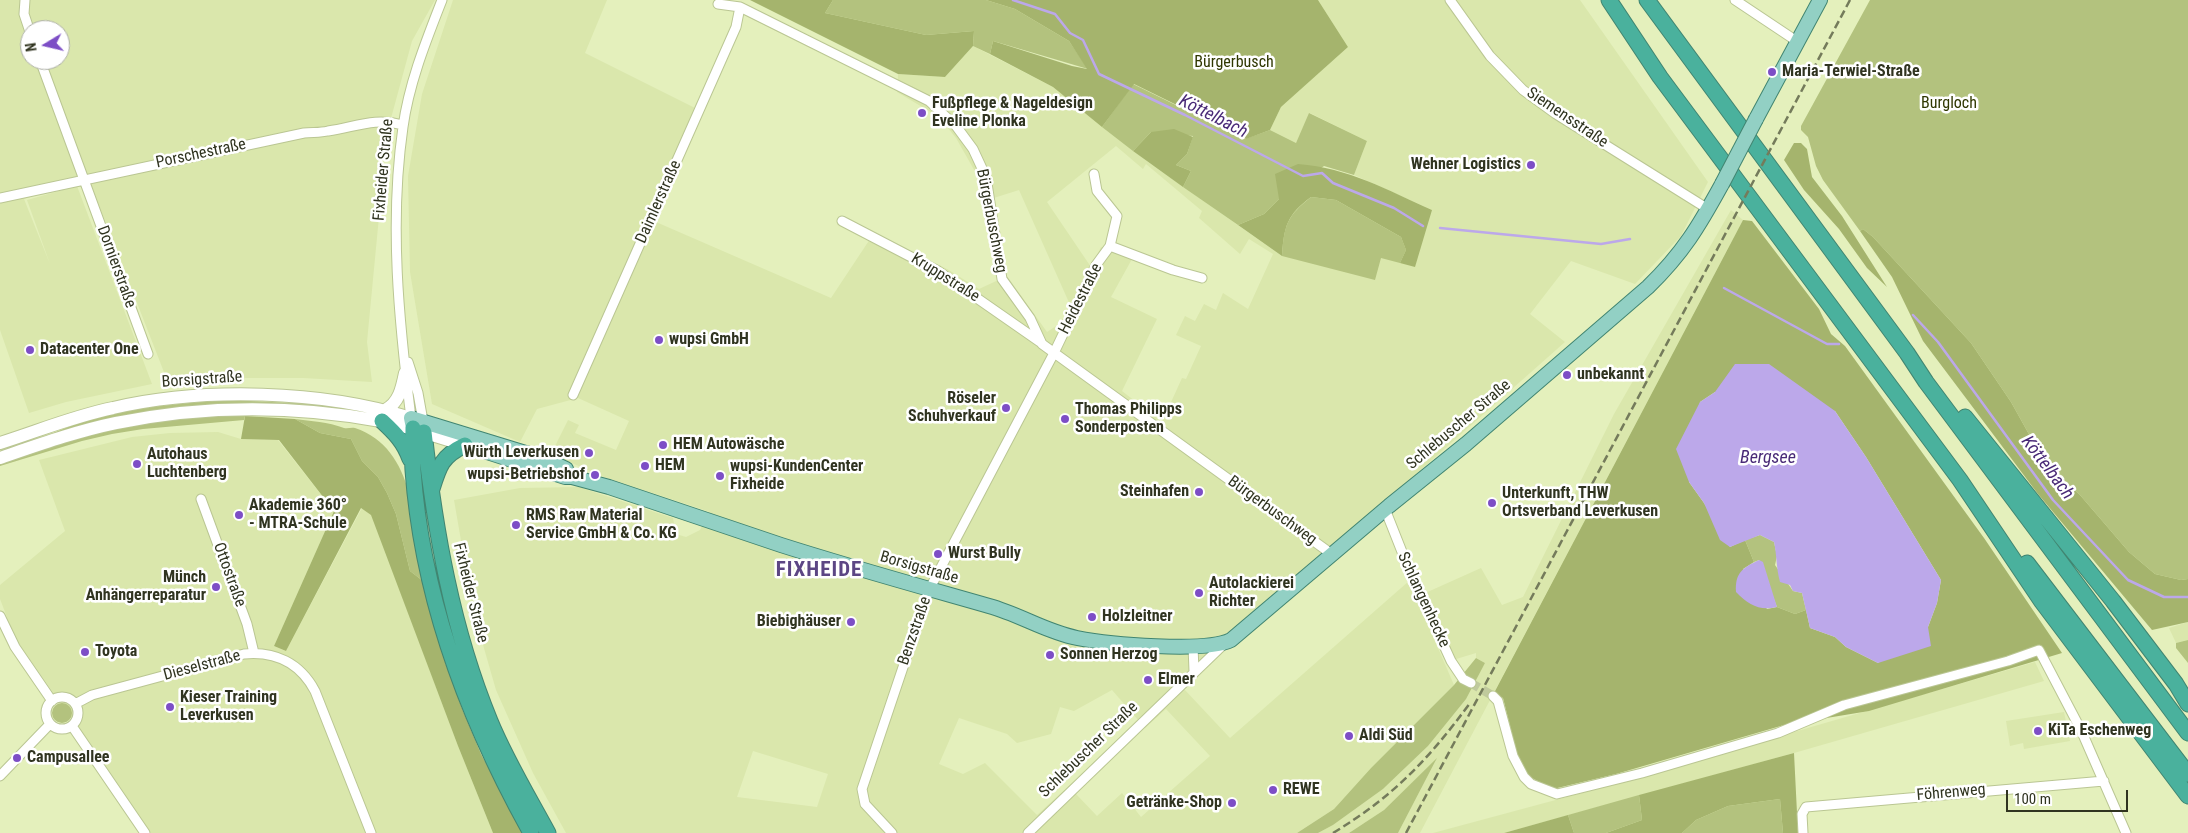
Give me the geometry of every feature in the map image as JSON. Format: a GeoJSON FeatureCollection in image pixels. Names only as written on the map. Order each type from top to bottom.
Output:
{"type":"FeatureCollection","features":[{"type":"Feature","properties":{"kind":"highway"},"geometry":{"type":"LineString","coordinates":[[1608,0],[1660,77],[1960,480],[2042,602],[2188,796]]}},
{"type":"Feature","properties":{"kind":"highway"},"geometry":{"type":"LineString","coordinates":[[1646,0],[1908,353],[1936,396],[2188,732]]}},
{"type":"Feature","properties":{"kind":"highway"},"geometry":{"type":"LineString","coordinates":[[1908,353],[1933,376],[2107,594],[2176,684],[2188,704]]}},
{"type":"Feature","properties":{"kind":"highway"},"geometry":{"type":"LineString","coordinates":[[383,416],[402,441],[413,469]]}},
{"type":"Feature","properties":{"kind":"highway","name":"Fixheider Straße"},"geometry":{"type":"LineString","coordinates":[[421,427],[413,469],[427,563],[454,664],[480,733],[507,790],[531,833]]}},
{"type":"Feature","properties":{"kind":"highway","name":"Fixheider Straße"},"geometry":{"type":"LineString","coordinates":[[421,427],[443,566],[456,618],[477,686],[491,723],[548,833]]}},
{"type":"Feature","properties":{"kind":"highway"},"geometry":{"type":"LineString","coordinates":[[431,493],[442,462],[450,452],[465,445]]}},
{"type":"Feature","properties":{"kind":"highway"},"geometry":{"type":"LineString","coordinates":[[1960,480],[1990,514],[2188,774]]}},
{"type":"Feature","properties":{"kind":"main road","name":"Schlebuscher Straße"},"geometry":{"type":"LineString","coordinates":[[1225,643],[1466,444],[1670,266],[1686,247],[1708,210],[1820,0]]}},
{"type":"Feature","properties":{"kind":"main road"},"geometry":{"type":"LineString","coordinates":[[405,373],[401,390],[396,400],[383,416],[545,460],[567,470],[572,477]]}},
{"type":"Feature","properties":{"kind":"main road","name":"Borsigstraße"},"geometry":{"type":"LineString","coordinates":[[0,443],[112,408],[208,395],[251,394],[300,398],[383,416]]}},
{"type":"Feature","properties":{"kind":"main road","name":"Borsigstraße"},"geometry":{"type":"LineString","coordinates":[[0,458],[56,438],[115,423],[203,411],[289,409],[383,416]]}},
{"type":"Feature","properties":{"kind":"main road"},"geometry":{"type":"LineString","coordinates":[[421,427],[465,445],[565,477],[572,477]]}},
{"type":"Feature","properties":{"kind":"main road","name":"Borsigstraße"},"geometry":{"type":"LineString","coordinates":[[572,477],[609,487],[781,545],[929,590],[1006,611],[1056,632],[1077,638],[1127,644],[1193,646],[1225,643]]}},
{"type":"Feature","properties":{"kind":"street"},"geometry":{"type":"LineString","coordinates":[[25,0],[24,14],[26,20]]}},
{"type":"Feature","properties":{"kind":"street","name":"Fixheider Straße"},"geometry":{"type":"LineString","coordinates":[[421,427],[405,373],[396,251],[396,195],[403,125],[424,46],[442,0]]}},
{"type":"Feature","properties":{"kind":"street","name":"Siemensstraße"},"geometry":{"type":"LineString","coordinates":[[1450,0],[1490,56],[1523,90],[1556,114],[1708,210]]}},
{"type":"Feature","properties":{"kind":"street"},"geometry":{"type":"LineString","coordinates":[[1735,0],[1798,42]]}},
{"type":"Feature","properties":{"kind":"street","name":"Bürgerbuschweg"},"geometry":{"type":"LineString","coordinates":[[718,4],[740,7],[929,101],[956,126],[973,149],[986,177],[1002,280],[1030,318],[1042,344],[1333,555]]}},
{"type":"Feature","properties":{"kind":"street","name":"Daimlerstraße"},"geometry":{"type":"LineString","coordinates":[[573,395],[736,26],[740,7]]}},
{"type":"Feature","properties":{"kind":"street","name":"Dornierstraße"},"geometry":{"type":"LineString","coordinates":[[44,70],[148,354]]}},
{"type":"Feature","properties":{"kind":"street","name":"Porschestraße"},"geometry":{"type":"LineString","coordinates":[[0,198],[304,133],[327,132],[374,121],[385,121],[403,125]]}},
{"type":"Feature","properties":{"kind":"street","name":"Heidestraße"},"geometry":{"type":"LineString","coordinates":[[1054,354],[1096,265],[1110,246],[1116,216],[1097,191],[1094,174]]}},
{"type":"Feature","properties":{"kind":"street","name":"Kruppstraße"},"geometry":{"type":"LineString","coordinates":[[842,221],[938,271],[1042,344]]}},
{"type":"Feature","properties":{"kind":"street","name":"Heidestraße"},"geometry":{"type":"LineString","coordinates":[[1110,246],[1173,270],[1202,278]]}},
{"type":"Feature","properties":{"kind":"street","name":"Fixheider Straße"},"geometry":{"type":"LineString","coordinates":[[403,348],[418,393],[421,427]]}},
{"type":"Feature","properties":{"kind":"street","name":"Benzstraße"},"geometry":{"type":"LineString","coordinates":[[892,833],[865,804],[862,789],[929,590],[1054,354]]}},
{"type":"Feature","properties":{"kind":"street","name":"Ottostraße"},"geometry":{"type":"LineString","coordinates":[[201,499],[247,624],[254,653]]}},
{"type":"Feature","properties":{"kind":"street","name":"Schlangenhecke"},"geometry":{"type":"LineString","coordinates":[[1385,509],[1408,567],[1452,661],[1463,679],[1471,683]]}},
{"type":"Feature","properties":{"kind":"street"},"geometry":{"type":"LineString","coordinates":[[0,616],[20,655],[52,701]]}},
{"type":"Feature","properties":{"kind":"street","name":"Schlebuscher Straße"},"geometry":{"type":"LineString","coordinates":[[1028,833],[1225,643]]}},
{"type":"Feature","properties":{"kind":"street"},"geometry":{"type":"LineString","coordinates":[[1193,646],[1194,671]]}},
{"type":"Feature","properties":{"kind":"street"},"geometry":{"type":"LineString","coordinates":[[1493,696],[1498,701],[1513,756],[1524,777],[1531,784],[1557,794],[1642,773],[1769,736],[1844,705],[2008,661],[2038,650],[2081,730],[2126,833]]}},
{"type":"Feature","properties":{"kind":"street","name":"Dieselstraße"},"geometry":{"type":"LineString","coordinates":[[75,704],[92,695],[244,654],[254,653],[286,660],[302,671],[309,681],[371,833]]}},
{"type":"Feature","properties":{"kind":"street"},"geometry":{"type":"LineString","coordinates":[[64,698],[75,704],[77,718],[72,726],[58,729],[50,724],[46,714],[52,701],[64,698]]}},
{"type":"Feature","properties":{"kind":"street"},"geometry":{"type":"LineString","coordinates":[[0,776],[50,724]]}},
{"type":"Feature","properties":{"kind":"street"},"geometry":{"type":"LineString","coordinates":[[72,726],[145,833]]}},
{"type":"Feature","properties":{"kind":"street","name":"Föhrenweg"},"geometry":{"type":"LineString","coordinates":[[1803,833],[1802,814],[1806,807],[2104,781]]}},
{"type":"Feature","properties":{"kind":"shaded area"},"geometry":{"type":"Polygon","coordinates":[[[0,0],[435,0],[412,41],[387,133],[367,342],[372,382],[303,378],[241,378],[169,385],[90,182],[77,183],[24,199],[50,264],[27,200],[77,186],[152,384],[66,402],[29,413],[0,330],[0,0]]]}},
{"type":"Feature","properties":{"kind":"shaded area"},"geometry":{"type":"Polygon","coordinates":[[[453,0],[607,0],[585,53],[703,112],[656,222],[831,298],[874,233],[947,269],[979,289],[1007,276],[1047,332],[1059,324],[1071,307],[1019,190],[981,202],[977,175],[956,138],[939,117],[897,92],[898,74],[945,77],[973,46],[1053,87],[1148,162],[1282,256],[1381,258],[1432,210],[1354,175],[1367,141],[1310,113],[1296,143],[1270,130],[1281,107],[1348,47],[1318,0],[1580,0],[1708,182],[1681,236],[1635,284],[1571,261],[1530,314],[1565,342],[1336,545],[1184,689],[1230,738],[1409,581],[1454,685],[1371,768],[1334,809],[1297,833],[566,833],[533,773],[496,690],[473,610],[454,500],[520,488],[579,487],[673,518],[676,534],[686,537],[700,530],[710,512],[604,477],[551,454],[568,420],[579,425],[575,433],[616,450],[629,421],[578,398],[537,409],[520,442],[432,404],[410,272],[408,176],[422,94],[453,0]],[[1116,146],[1047,202],[1091,267],[1101,247],[1132,259],[1111,297],[1157,319],[1122,391],[1162,422],[1182,378],[1186,379],[1201,346],[1176,335],[1185,316],[1195,321],[1204,304],[1216,310],[1223,293],[1248,309],[1273,254],[1249,239],[1240,254],[1199,218],[1202,211],[1146,164],[1143,169],[1116,146]],[[1112,690],[1074,711],[1060,707],[1051,734],[1017,743],[1007,734],[959,718],[939,764],[963,774],[985,763],[1037,815],[1071,784],[1076,794],[1097,816],[1122,793],[1141,817],[1210,756],[1166,709],[1145,728],[1112,690]],[[753,751],[737,797],[817,807],[828,774],[753,751]]]}},
{"type":"Feature","properties":{"kind":"shaded area"},"geometry":{"type":"Polygon","coordinates":[[[1731,210],[1743,220],[1420,833],[1398,833],[1436,760],[1384,810],[1349,833],[1318,833],[1333,825],[1383,789],[1428,746],[1485,663],[1476,658],[1476,653],[1453,660],[1423,594],[1481,568],[1502,605],[1523,597],[1614,414],[1731,210]]]}},
{"type":"Feature","properties":{"kind":"shaded area"},"geometry":{"type":"Polygon","coordinates":[[[218,432],[241,439],[278,440],[334,511],[274,646],[286,651],[362,508],[372,515],[458,746],[493,833],[151,833],[15,638],[0,599],[0,585],[65,531],[39,460],[132,437],[170,433],[218,432]]]}},
{"type":"Feature","properties":{"kind":"shaded area"},"geometry":{"type":"Polygon","coordinates":[[[2188,622],[2188,640],[2176,643],[2169,628],[2188,622]]]}},
{"type":"Feature","properties":{"kind":"shaded area"},"geometry":{"type":"Polygon","coordinates":[[[2035,662],[2044,681],[1794,753],[1504,833],[1433,833],[1615,784],[2035,662]]]}},
{"type":"Feature","properties":{"kind":"shaded area","name":"KiTa Eschenweg"},"geometry":{"type":"Polygon","coordinates":[[[2064,712],[2070,741],[2024,749],[2023,743],[2010,746],[2006,721],[2064,712]]]}},
{"type":"Feature","properties":{"kind":"green space"},"geometry":{"type":"Polygon","coordinates":[[[750,0],[833,0],[825,13],[926,35],[974,31],[973,46],[945,77],[898,74],[750,0]]]}},
{"type":"Feature","properties":{"kind":"green space"},"geometry":{"type":"Polygon","coordinates":[[[833,0],[986,0],[1015,9],[1069,41],[1088,69],[993,41],[990,54],[973,46],[974,31],[926,35],[825,13],[833,0]]]}},
{"type":"Feature","properties":{"kind":"green space","name":"Bürgerbusch"},"geometry":{"type":"Polygon","coordinates":[[[986,0],[1318,0],[1348,47],[1281,107],[1270,130],[1246,139],[1134,84],[1102,127],[1053,87],[990,54],[993,41],[1087,69],[1069,41],[1015,9],[986,0]]]}},
{"type":"Feature","properties":{"kind":"green space","name":"Burgloch"},"geometry":{"type":"Polygon","coordinates":[[[1870,0],[2188,0],[2188,579],[2181,580],[2155,574],[2129,552],[2080,495],[2045,463],[2011,402],[1971,343],[1873,237],[1863,229],[1860,231],[1823,180],[1816,166],[1808,137],[1801,130],[1801,126],[1870,0]]]}},
{"type":"Feature","properties":{"kind":"green space"},"geometry":{"type":"Polygon","coordinates":[[[1133,84],[1245,139],[1270,130],[1296,143],[1309,113],[1367,141],[1354,175],[1324,166],[1279,199],[1264,214],[1238,225],[1183,187],[1191,171],[1176,165],[1187,154],[1193,136],[1151,132],[1133,151],[1102,127],[1133,84]]]}},
{"type":"Feature","properties":{"kind":"green space"},"geometry":{"type":"Polygon","coordinates":[[[1174,129],[1193,137],[1187,154],[1176,165],[1191,171],[1183,187],[1133,151],[1151,132],[1174,129]]]}},
{"type":"Feature","properties":{"kind":"green space"},"geometry":{"type":"Polygon","coordinates":[[[1794,143],[1801,143],[1807,149],[1812,177],[1842,216],[1887,287],[1867,268],[1839,229],[1804,190],[1784,160],[1794,143]]]}},
{"type":"Feature","properties":{"kind":"green space"},"geometry":{"type":"Polygon","coordinates":[[[1298,164],[1317,166],[1351,175],[1432,210],[1415,267],[1400,263],[1406,250],[1401,237],[1336,200],[1311,197],[1303,203],[1288,222],[1282,256],[1238,225],[1264,214],[1279,199],[1275,174],[1298,164]]]}},
{"type":"Feature","properties":{"kind":"green space"},"geometry":{"type":"Polygon","coordinates":[[[1311,197],[1336,200],[1401,237],[1406,250],[1400,263],[1381,258],[1375,280],[1282,256],[1284,236],[1288,222],[1297,210],[1311,197]]]}},
{"type":"Feature","properties":{"kind":"green space"},"geometry":{"type":"Polygon","coordinates":[[[1743,220],[1752,221],[1819,309],[1831,334],[1845,346],[1984,538],[2062,653],[1869,711],[1784,725],[1616,774],[1553,789],[1528,776],[1518,758],[1503,698],[1494,693],[1743,220]],[[1715,392],[1700,402],[1689,482],[1730,547],[1745,540],[1754,562],[1743,569],[1767,609],[1777,607],[1795,614],[1806,610],[1810,628],[1835,637],[1846,647],[1878,663],[1928,627],[1937,603],[1941,580],[1866,457],[1835,411],[1715,392]]]}},
{"type":"Feature","properties":{"kind":"green space"},"geometry":{"type":"Polygon","coordinates":[[[1863,229],[1873,237],[1971,343],[2011,402],[2045,463],[2080,495],[2129,552],[2155,574],[2181,580],[2188,579],[2188,622],[2152,630],[2038,494],[1923,341],[1892,277],[1860,231],[1863,229]]]}},
{"type":"Feature","properties":{"kind":"green space"},"geometry":{"type":"Polygon","coordinates":[[[230,400],[312,404],[352,411],[312,405],[274,403],[47,436],[91,420],[137,409],[230,400]]]}},
{"type":"Feature","properties":{"kind":"green space"},"geometry":{"type":"Polygon","coordinates":[[[203,416],[245,416],[244,420],[143,429],[112,434],[82,441],[0,466],[0,463],[66,441],[132,425],[203,416]]]}},
{"type":"Feature","properties":{"kind":"green space"},"geometry":{"type":"Polygon","coordinates":[[[245,416],[295,419],[320,433],[351,439],[362,461],[378,477],[396,514],[410,571],[423,581],[446,665],[463,711],[481,754],[522,833],[493,833],[458,746],[371,515],[361,508],[286,651],[274,646],[334,511],[279,440],[241,439],[245,416]]]}},
{"type":"Feature","properties":{"kind":"green space"},"geometry":{"type":"Polygon","coordinates":[[[295,419],[355,428],[375,438],[390,453],[401,471],[409,492],[418,538],[423,581],[410,571],[396,514],[387,493],[378,477],[362,461],[351,439],[320,433],[295,419]]]}},
{"type":"Feature","properties":{"kind":"green space"},"geometry":{"type":"Polygon","coordinates":[[[1760,535],[1774,542],[1777,556],[1775,565],[1793,591],[1802,593],[1806,610],[1795,614],[1777,607],[1762,566],[1759,560],[1754,562],[1745,540],[1760,535]]]}},
{"type":"Feature","properties":{"kind":"green space"},"geometry":{"type":"Polygon","coordinates":[[[2188,640],[2188,663],[2176,648],[2176,643],[2188,640]]]}},
{"type":"Feature","properties":{"kind":"green space"},"geometry":{"type":"Polygon","coordinates":[[[1476,658],[1485,663],[1466,699],[1428,746],[1383,789],[1333,825],[1318,833],[1297,833],[1334,809],[1371,768],[1454,685],[1476,658]]]}},
{"type":"Feature","properties":{"kind":"green space"},"geometry":{"type":"Polygon","coordinates":[[[62,703],[69,706],[72,713],[69,720],[62,723],[55,720],[52,713],[55,706],[62,703]]]}},
{"type":"Feature","properties":{"kind":"green space"},"geometry":{"type":"Polygon","coordinates":[[[1794,753],[1798,833],[1783,833],[1780,799],[1728,806],[1696,820],[1682,833],[1606,833],[1642,820],[1639,795],[1794,753]]]}},
{"type":"Feature","properties":{"kind":"green space"},"geometry":{"type":"Polygon","coordinates":[[[1437,758],[1398,833],[1349,833],[1384,810],[1437,758]]]}},
{"type":"Feature","properties":{"kind":"green space"},"geometry":{"type":"Polygon","coordinates":[[[1639,795],[1642,820],[1606,833],[1574,833],[1568,815],[1639,795]]]}},
{"type":"Feature","properties":{"kind":"green space"},"geometry":{"type":"Polygon","coordinates":[[[1780,799],[1783,833],[1682,833],[1696,820],[1728,806],[1780,799]]]}},
{"type":"Feature","properties":{"kind":"green space"},"geometry":{"type":"Polygon","coordinates":[[[1568,815],[1574,833],[1504,833],[1568,815]]]}},
{"type":"Feature","properties":{"kind":"water","name":"Bergsee"},"geometry":{"type":"Polygon","coordinates":[[[1735,364],[1769,364],[1835,411],[1866,457],[1941,580],[1937,603],[1928,627],[1931,646],[1878,663],[1846,647],[1835,637],[1810,628],[1802,593],[1793,591],[1790,585],[1780,582],[1774,542],[1760,535],[1730,547],[1720,540],[1704,503],[1689,482],[1676,449],[1700,402],[1715,392],[1735,364]]]}},
{"type":"Feature","properties":{"kind":"water"},"geometry":{"type":"Polygon","coordinates":[[[1759,560],[1763,562],[1777,607],[1765,608],[1755,606],[1736,592],[1738,576],[1744,569],[1759,560]]]}},
{"type":"Feature","properties":{"kind":"waterway","name":"Köttelbach"},"geometry":{"type":"LineString","coordinates":[[1013,0],[1055,14],[1070,33],[1083,40],[1099,74],[1185,115],[1303,176],[1322,173],[1333,183],[1394,208],[1423,226]]}},
{"type":"Feature","properties":{"kind":"waterway","name":"Köttelbach"},"geometry":{"type":"LineString","coordinates":[[1440,228],[1601,244],[1630,239]]}},
{"type":"Feature","properties":{"kind":"waterway","name":"Köttelbach"},"geometry":{"type":"LineString","coordinates":[[1724,288],[1827,344],[1839,344]]}},
{"type":"Feature","properties":{"kind":"waterway","name":"Köttelbach"},"geometry":{"type":"LineString","coordinates":[[1913,315],[1938,342],[2053,500],[2128,580],[2164,597],[2188,597]]}},
{"type":"Feature","properties":{"kind":"tunnel"},"geometry":{"type":"LineString","coordinates":[[1471,683],[1493,696]]}},
{"type":"Feature","properties":{"kind":"railway"},"geometry":{"type":"LineString","coordinates":[[1406,833],[1850,0]]}},
{"type":"Feature","properties":{"kind":"railway"},"geometry":{"type":"LineString","coordinates":[[1333,833],[1374,805],[1409,775],[1439,742],[1470,703]]}},
{"type":"Feature","properties":{"kind":"place","name":"Maria-Terwiel-Straße"},"geometry":{"type":"Point","coordinates":[1772,72]}},
{"type":"Feature","properties":{"kind":"place","name":"Fußpflege & Nageldesign Eveline Plonka"},"geometry":{"type":"Point","coordinates":[922,113]}},
{"type":"Feature","properties":{"kind":"place","name":"Wehner Logistics"},"geometry":{"type":"Point","coordinates":[1531,165]}},
{"type":"Feature","properties":{"kind":"place","name":"wupsi GmbH"},"geometry":{"type":"Point","coordinates":[659,340]}},
{"type":"Feature","properties":{"kind":"place","name":"Datacenter One"},"geometry":{"type":"Point","coordinates":[30,350]}},
{"type":"Feature","properties":{"kind":"place","name":"unbekannt"},"geometry":{"type":"Point","coordinates":[1567,375]}},
{"type":"Feature","properties":{"kind":"place","name":"Röseler Schuhverkauf"},"geometry":{"type":"Point","coordinates":[1006,408]}},
{"type":"Feature","properties":{"kind":"place","name":"Thomas Philipps Sonderposten"},"geometry":{"type":"Point","coordinates":[1065,419]}},
{"type":"Feature","properties":{"kind":"place","name":"HEM Autowäsche"},"geometry":{"type":"Point","coordinates":[663,445]}},
{"type":"Feature","properties":{"kind":"place","name":"Würth Leverkusen"},"geometry":{"type":"Point","coordinates":[589,453]}},
{"type":"Feature","properties":{"kind":"place","name":"Autohaus Luchtenberg"},"geometry":{"type":"Point","coordinates":[137,464]}},
{"type":"Feature","properties":{"kind":"place","name":"HEM"},"geometry":{"type":"Point","coordinates":[645,466]}},
{"type":"Feature","properties":{"kind":"place","name":"wupsi-Betriebshof"},"geometry":{"type":"Point","coordinates":[595,475]}},
{"type":"Feature","properties":{"kind":"place","name":"wupsi-KundenCenter Fixheide"},"geometry":{"type":"Point","coordinates":[720,476]}},
{"type":"Feature","properties":{"kind":"place","name":"Steinhafen"},"geometry":{"type":"Point","coordinates":[1199,492]}},
{"type":"Feature","properties":{"kind":"place","name":"Unterkunft, THW Ortsverband Leverkusen"},"geometry":{"type":"Point","coordinates":[1492,503]}},
{"type":"Feature","properties":{"kind":"place","name":"Akademie 360° - MTRA-Schule"},"geometry":{"type":"Point","coordinates":[239,515]}},
{"type":"Feature","properties":{"kind":"place","name":"RMS Raw Material Service GmbH & Co. KG"},"geometry":{"type":"Point","coordinates":[516,525]}},
{"type":"Feature","properties":{"kind":"place","name":"Wurst Bully"},"geometry":{"type":"Point","coordinates":[938,554]}},
{"type":"Feature","properties":{"kind":"place","name":"Münch Anhängerreparatur"},"geometry":{"type":"Point","coordinates":[216,587]}},
{"type":"Feature","properties":{"kind":"place","name":"Autolackierei Richter"},"geometry":{"type":"Point","coordinates":[1199,593]}},
{"type":"Feature","properties":{"kind":"place","name":"Holzleitner"},"geometry":{"type":"Point","coordinates":[1092,617]}},
{"type":"Feature","properties":{"kind":"place","name":"Biebighäuser"},"geometry":{"type":"Point","coordinates":[851,622]}},
{"type":"Feature","properties":{"kind":"place","name":"Toyota"},"geometry":{"type":"Point","coordinates":[85,652]}},
{"type":"Feature","properties":{"kind":"place","name":"Sonnen Herzog"},"geometry":{"type":"Point","coordinates":[1050,655]}},
{"type":"Feature","properties":{"kind":"place","name":"Elmer"},"geometry":{"type":"Point","coordinates":[1148,680]}},
{"type":"Feature","properties":{"kind":"place","name":"Kieser Training Leverkusen"},"geometry":{"type":"Point","coordinates":[170,707]}},
{"type":"Feature","properties":{"kind":"place","name":"KiTa Eschenweg"},"geometry":{"type":"Point","coordinates":[2038,731]}},
{"type":"Feature","properties":{"kind":"place","name":"Aldi Süd"},"geometry":{"type":"Point","coordinates":[1349,736]}},
{"type":"Feature","properties":{"kind":"place","name":"Campusallee"},"geometry":{"type":"Point","coordinates":[17,758]}},
{"type":"Feature","properties":{"kind":"place","name":"REWE"},"geometry":{"type":"Point","coordinates":[1273,790]}},
{"type":"Feature","properties":{"kind":"place","name":"Getränke-Shop"},"geometry":{"type":"Point","coordinates":[1232,803]}},
{"type":"Feature","properties":{"kind":"district","name":"FIXHEIDE"},"geometry":{"type":"Point","coordinates":[819,571]}}]}
